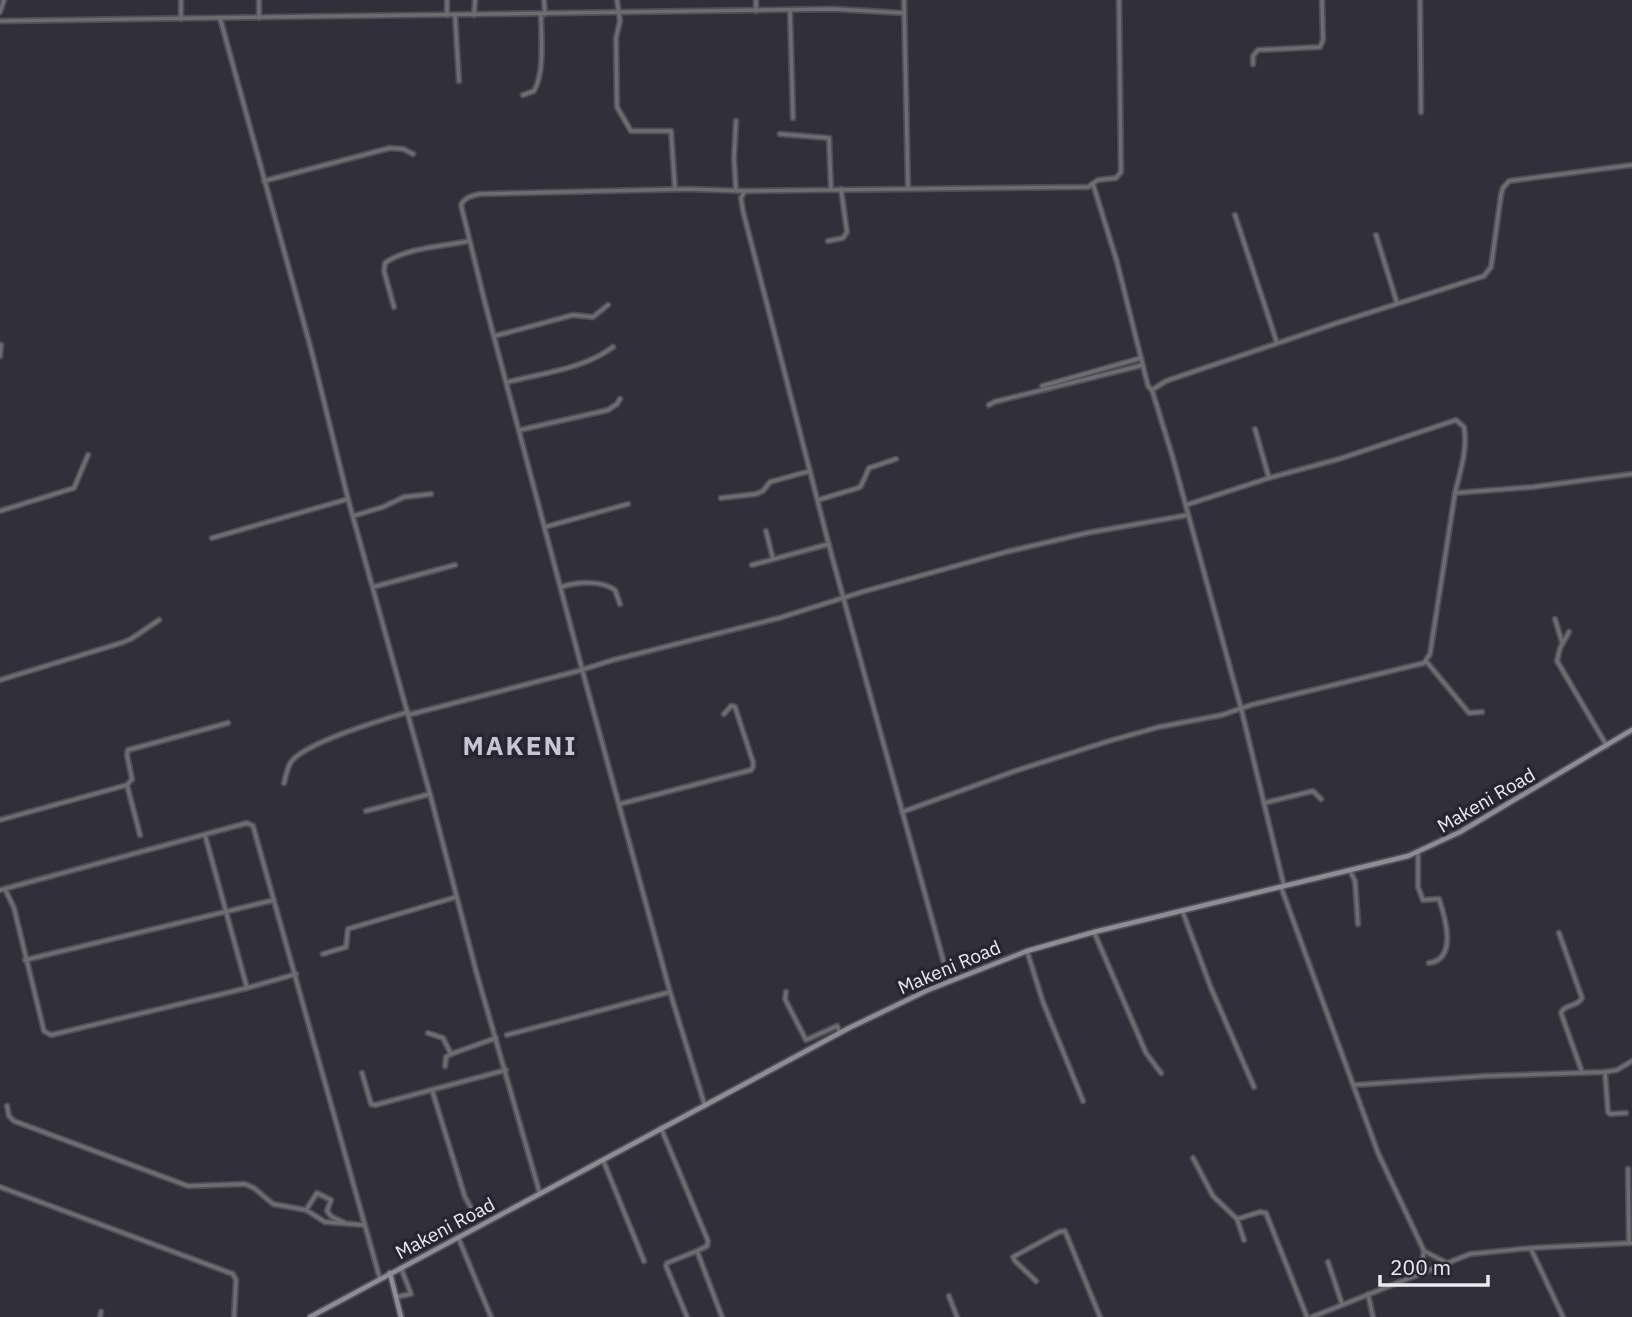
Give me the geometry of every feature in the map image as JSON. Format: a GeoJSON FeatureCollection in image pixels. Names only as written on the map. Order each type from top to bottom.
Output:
{"type":"FeatureCollection","features":[{"type":"Feature","properties":{"kind":"main road","name":"Makeni Road"},"geometry":{"type":"LineString","coordinates":[[310,1317],[840,1033],[949,981],[1027,951],[1094,932],[1350,871],[1418,852],[1471,826],[1632,730]]}},
{"type":"Feature","properties":{"kind":"main road"},"geometry":{"type":"LineString","coordinates":[[390,1273],[401,1317]]}},
{"type":"Feature","properties":{"kind":"street"},"geometry":{"type":"LineString","coordinates":[[0,12],[4,0]]}},
{"type":"Feature","properties":{"kind":"street"},"geometry":{"type":"LineString","coordinates":[[181,0],[181,19]]}},
{"type":"Feature","properties":{"kind":"street"},"geometry":{"type":"LineString","coordinates":[[259,0],[259,18]]}},
{"type":"Feature","properties":{"kind":"street"},"geometry":{"type":"LineString","coordinates":[[447,0],[447,15]]}},
{"type":"Feature","properties":{"kind":"street"},"geometry":{"type":"LineString","coordinates":[[474,15],[475,0]]}},
{"type":"Feature","properties":{"kind":"street"},"geometry":{"type":"LineString","coordinates":[[523,95],[534,91],[537,86],[544,0]]}},
{"type":"Feature","properties":{"kind":"street"},"geometry":{"type":"LineString","coordinates":[[617,0],[620,21],[616,37],[617,107],[631,131],[671,131],[675,189]]}},
{"type":"Feature","properties":{"kind":"street"},"geometry":{"type":"LineString","coordinates":[[756,0],[756,11]]}},
{"type":"Feature","properties":{"kind":"street"},"geometry":{"type":"LineString","coordinates":[[904,0],[908,188]]}},
{"type":"Feature","properties":{"kind":"street"},"geometry":{"type":"LineString","coordinates":[[705,1106],[670,992],[582,669],[461,205],[470,196],[480,194],[675,189],[745,191],[1085,187],[1098,180],[1118,177],[1121,170],[1119,0]]}},
{"type":"Feature","properties":{"kind":"street"},"geometry":{"type":"LineString","coordinates":[[1253,64],[1253,56],[1258,50],[1320,47],[1323,40],[1322,0]]}},
{"type":"Feature","properties":{"kind":"street"},"geometry":{"type":"LineString","coordinates":[[1420,0],[1421,112]]}},
{"type":"Feature","properties":{"kind":"street"},"geometry":{"type":"LineString","coordinates":[[0,21],[865,10],[904,13]]}},
{"type":"Feature","properties":{"kind":"street"},"geometry":{"type":"LineString","coordinates":[[790,11],[793,118]]}},
{"type":"Feature","properties":{"kind":"street"},"geometry":{"type":"LineString","coordinates":[[455,15],[459,80]]}},
{"type":"Feature","properties":{"kind":"street"},"geometry":{"type":"LineString","coordinates":[[220,18],[456,897],[540,1194]]}},
{"type":"Feature","properties":{"kind":"street"},"geometry":{"type":"LineString","coordinates":[[736,121],[736,191]]}},
{"type":"Feature","properties":{"kind":"street"},"geometry":{"type":"LineString","coordinates":[[780,134],[829,138],[831,189]]}},
{"type":"Feature","properties":{"kind":"street"},"geometry":{"type":"LineString","coordinates":[[264,181],[390,148],[403,149],[413,154]]}},
{"type":"Feature","properties":{"kind":"street"},"geometry":{"type":"LineString","coordinates":[[1152,390],[1166,380],[1486,275],[1491,267],[1503,188],[1509,181],[1632,165]]}},
{"type":"Feature","properties":{"kind":"street"},"geometry":{"type":"LineString","coordinates":[[1093,184],[1110,237],[1143,365],[1186,505],[1241,708],[1282,886],[1378,1153],[1424,1251],[1420,1273]]}},
{"type":"Feature","properties":{"kind":"street"},"geometry":{"type":"LineString","coordinates":[[828,242],[843,238],[847,232],[841,189]]}},
{"type":"Feature","properties":{"kind":"street"},"geometry":{"type":"LineString","coordinates":[[745,191],[741,198],[743,211],[810,471],[949,981]]}},
{"type":"Feature","properties":{"kind":"street"},"geometry":{"type":"LineString","coordinates":[[1235,215],[1276,343]]}},
{"type":"Feature","properties":{"kind":"street"},"geometry":{"type":"LineString","coordinates":[[1376,235],[1397,303]]}},
{"type":"Feature","properties":{"kind":"street"},"geometry":{"type":"LineString","coordinates":[[394,307],[384,271],[385,262],[440,246],[469,241]]}},
{"type":"Feature","properties":{"kind":"street"},"geometry":{"type":"LineString","coordinates":[[494,336],[573,315],[593,317],[608,305]]}},
{"type":"Feature","properties":{"kind":"street"},"geometry":{"type":"LineString","coordinates":[[0,356],[1,345]]}},
{"type":"Feature","properties":{"kind":"street"},"geometry":{"type":"LineString","coordinates":[[508,382],[568,367],[600,356],[613,347]]}},
{"type":"Feature","properties":{"kind":"street"},"geometry":{"type":"LineString","coordinates":[[1042,386],[1141,358]]}},
{"type":"Feature","properties":{"kind":"street"},"geometry":{"type":"LineString","coordinates":[[989,405],[1143,365]]}},
{"type":"Feature","properties":{"kind":"street"},"geometry":{"type":"LineString","coordinates":[[520,430],[598,413],[614,408],[621,399]]}},
{"type":"Feature","properties":{"kind":"street"},"geometry":{"type":"LineString","coordinates":[[902,812],[1108,741],[1159,727],[1222,715],[1426,661],[1430,654],[1455,493],[1461,475],[1466,438],[1464,427],[1456,421],[1186,505]]}},
{"type":"Feature","properties":{"kind":"street"},"geometry":{"type":"LineString","coordinates":[[1255,429],[1269,478]]}},
{"type":"Feature","properties":{"kind":"street"},"geometry":{"type":"LineString","coordinates":[[0,511],[74,488],[88,455]]}},
{"type":"Feature","properties":{"kind":"street"},"geometry":{"type":"LineString","coordinates":[[818,500],[858,488],[869,468],[896,459]]}},
{"type":"Feature","properties":{"kind":"street"},"geometry":{"type":"LineString","coordinates":[[721,498],[756,494],[771,482],[810,471]]}},
{"type":"Feature","properties":{"kind":"street"},"geometry":{"type":"LineString","coordinates":[[1455,493],[1533,487],[1632,474]]}},
{"type":"Feature","properties":{"kind":"street"},"geometry":{"type":"LineString","coordinates":[[353,516],[404,497],[431,494]]}},
{"type":"Feature","properties":{"kind":"street"},"geometry":{"type":"LineString","coordinates":[[212,538],[348,499]]}},
{"type":"Feature","properties":{"kind":"street"},"geometry":{"type":"LineString","coordinates":[[545,527],[628,505]]}},
{"type":"Feature","properties":{"kind":"street"},"geometry":{"type":"LineString","coordinates":[[284,783],[289,765],[298,755],[339,734],[779,618],[843,597],[1006,552],[1087,533],[1188,515]]}},
{"type":"Feature","properties":{"kind":"street"},"geometry":{"type":"LineString","coordinates":[[766,531],[773,559]]}},
{"type":"Feature","properties":{"kind":"street"},"geometry":{"type":"LineString","coordinates":[[752,565],[829,544]]}},
{"type":"Feature","properties":{"kind":"street"},"geometry":{"type":"LineString","coordinates":[[373,587],[455,565]]}},
{"type":"Feature","properties":{"kind":"street"},"geometry":{"type":"LineString","coordinates":[[561,587],[582,583],[606,585],[615,590],[620,604]]}},
{"type":"Feature","properties":{"kind":"street"},"geometry":{"type":"LineString","coordinates":[[0,680],[131,639],[159,620]]}},
{"type":"Feature","properties":{"kind":"street"},"geometry":{"type":"LineString","coordinates":[[1555,620],[1562,642]]}},
{"type":"Feature","properties":{"kind":"street"},"geometry":{"type":"LineString","coordinates":[[1569,632],[1562,642],[1558,664],[1606,746]]}},
{"type":"Feature","properties":{"kind":"street"},"geometry":{"type":"LineString","coordinates":[[1426,661],[1469,713],[1482,712]]}},
{"type":"Feature","properties":{"kind":"street"},"geometry":{"type":"LineString","coordinates":[[620,804],[751,770],[753,762],[735,707],[731,706],[724,714]]}},
{"type":"Feature","properties":{"kind":"street"},"geometry":{"type":"LineString","coordinates":[[0,820],[127,785],[132,780],[128,750],[228,723]]}},
{"type":"Feature","properties":{"kind":"street"},"geometry":{"type":"LineString","coordinates":[[127,785],[140,835]]}},
{"type":"Feature","properties":{"kind":"street"},"geometry":{"type":"LineString","coordinates":[[1264,803],[1313,791],[1321,799]]}},
{"type":"Feature","properties":{"kind":"street"},"geometry":{"type":"LineString","coordinates":[[366,811],[430,794]]}},
{"type":"Feature","properties":{"kind":"street"},"geometry":{"type":"LineString","coordinates":[[296,974],[51,1035],[44,1031],[14,908],[3,890],[247,823],[253,826],[296,974],[380,1279]]}},
{"type":"Feature","properties":{"kind":"street"},"geometry":{"type":"LineString","coordinates":[[205,835],[247,988]]}},
{"type":"Feature","properties":{"kind":"street"},"geometry":{"type":"LineString","coordinates":[[1418,852],[1419,894],[1423,900],[1439,900],[1447,932],[1442,957],[1437,962],[1429,963]]}},
{"type":"Feature","properties":{"kind":"street"},"geometry":{"type":"LineString","coordinates":[[1350,871],[1355,881],[1358,924]]}},
{"type":"Feature","properties":{"kind":"street"},"geometry":{"type":"LineString","coordinates":[[323,954],[346,947],[348,929],[456,897]]}},
{"type":"Feature","properties":{"kind":"street"},"geometry":{"type":"LineString","coordinates":[[25,960],[274,901]]}},
{"type":"Feature","properties":{"kind":"street"},"geometry":{"type":"LineString","coordinates":[[1182,910],[1211,988],[1254,1087]]}},
{"type":"Feature","properties":{"kind":"street"},"geometry":{"type":"LineString","coordinates":[[1094,932],[1146,1053],[1161,1073]]}},
{"type":"Feature","properties":{"kind":"street"},"geometry":{"type":"LineString","coordinates":[[1559,933],[1581,998],[1561,1013],[1582,1072]]}},
{"type":"Feature","properties":{"kind":"street"},"geometry":{"type":"LineString","coordinates":[[1027,951],[1043,1002],[1083,1101]]}},
{"type":"Feature","properties":{"kind":"street"},"geometry":{"type":"LineString","coordinates":[[507,1035],[670,992]]}},
{"type":"Feature","properties":{"kind":"street"},"geometry":{"type":"LineString","coordinates":[[786,992],[785,999],[806,1040],[837,1026],[840,1033]]}},
{"type":"Feature","properties":{"kind":"street"},"geometry":{"type":"LineString","coordinates":[[428,1033],[443,1038],[451,1054]]}},
{"type":"Feature","properties":{"kind":"street"},"geometry":{"type":"LineString","coordinates":[[445,1066],[446,1057],[451,1054],[496,1038]]}},
{"type":"Feature","properties":{"kind":"street"},"geometry":{"type":"LineString","coordinates":[[1354,1085],[1605,1072],[1617,1070],[1632,1061]]}},
{"type":"Feature","properties":{"kind":"street"},"geometry":{"type":"LineString","coordinates":[[362,1073],[372,1105],[506,1070]]}},
{"type":"Feature","properties":{"kind":"street"},"geometry":{"type":"LineString","coordinates":[[1605,1072],[1608,1112],[1626,1113]]}},
{"type":"Feature","properties":{"kind":"street"},"geometry":{"type":"LineString","coordinates":[[432,1090],[438,1116],[474,1213]]}},
{"type":"Feature","properties":{"kind":"street"},"geometry":{"type":"LineString","coordinates":[[6,1106],[14,1121],[188,1186],[245,1184],[273,1204],[306,1210],[325,1222],[364,1225]]}},
{"type":"Feature","properties":{"kind":"street"},"geometry":{"type":"LineString","coordinates":[[661,1128],[708,1241],[707,1246],[667,1263],[666,1266],[687,1317]]}},
{"type":"Feature","properties":{"kind":"street"},"geometry":{"type":"LineString","coordinates":[[1193,1158],[1213,1196],[1237,1219],[1244,1240]]}},
{"type":"Feature","properties":{"kind":"street"},"geometry":{"type":"LineString","coordinates":[[603,1160],[644,1261]]}},
{"type":"Feature","properties":{"kind":"street"},"geometry":{"type":"LineString","coordinates":[[1312,1317],[1470,1254],[1631,1243],[1628,1169]]}},
{"type":"Feature","properties":{"kind":"street"},"geometry":{"type":"LineString","coordinates":[[0,1187],[233,1274],[236,1280],[234,1317]]}},
{"type":"Feature","properties":{"kind":"street"},"geometry":{"type":"LineString","coordinates":[[306,1210],[317,1192],[331,1200],[327,1211],[329,1214],[348,1224]]}},
{"type":"Feature","properties":{"kind":"street"},"geometry":{"type":"LineString","coordinates":[[1237,1219],[1260,1212],[1266,1213],[1307,1317]]}},
{"type":"Feature","properties":{"kind":"street"},"geometry":{"type":"LineString","coordinates":[[1036,1281],[1013,1256],[1065,1231],[1100,1317]]}},
{"type":"Feature","properties":{"kind":"street"},"geometry":{"type":"LineString","coordinates":[[458,1237],[491,1317]]}},
{"type":"Feature","properties":{"kind":"street"},"geometry":{"type":"LineString","coordinates":[[1531,1248],[1563,1317]]}},
{"type":"Feature","properties":{"kind":"street"},"geometry":{"type":"LineString","coordinates":[[697,1251],[722,1317]]}},
{"type":"Feature","properties":{"kind":"street"},"geometry":{"type":"LineString","coordinates":[[1424,1251],[1448,1263]]}},
{"type":"Feature","properties":{"kind":"street"},"geometry":{"type":"LineString","coordinates":[[1328,1262],[1342,1304]]}},
{"type":"Feature","properties":{"kind":"street"},"geometry":{"type":"LineString","coordinates":[[396,1297],[411,1294],[401,1268]]}},
{"type":"Feature","properties":{"kind":"street"},"geometry":{"type":"LineString","coordinates":[[1368,1294],[1373,1317]]}},
{"type":"Feature","properties":{"kind":"street"},"geometry":{"type":"LineString","coordinates":[[949,1296],[957,1317]]}},
{"type":"Feature","properties":{"kind":"district","name":"MAKENI"},"geometry":{"type":"Point","coordinates":[520,746]}}]}
